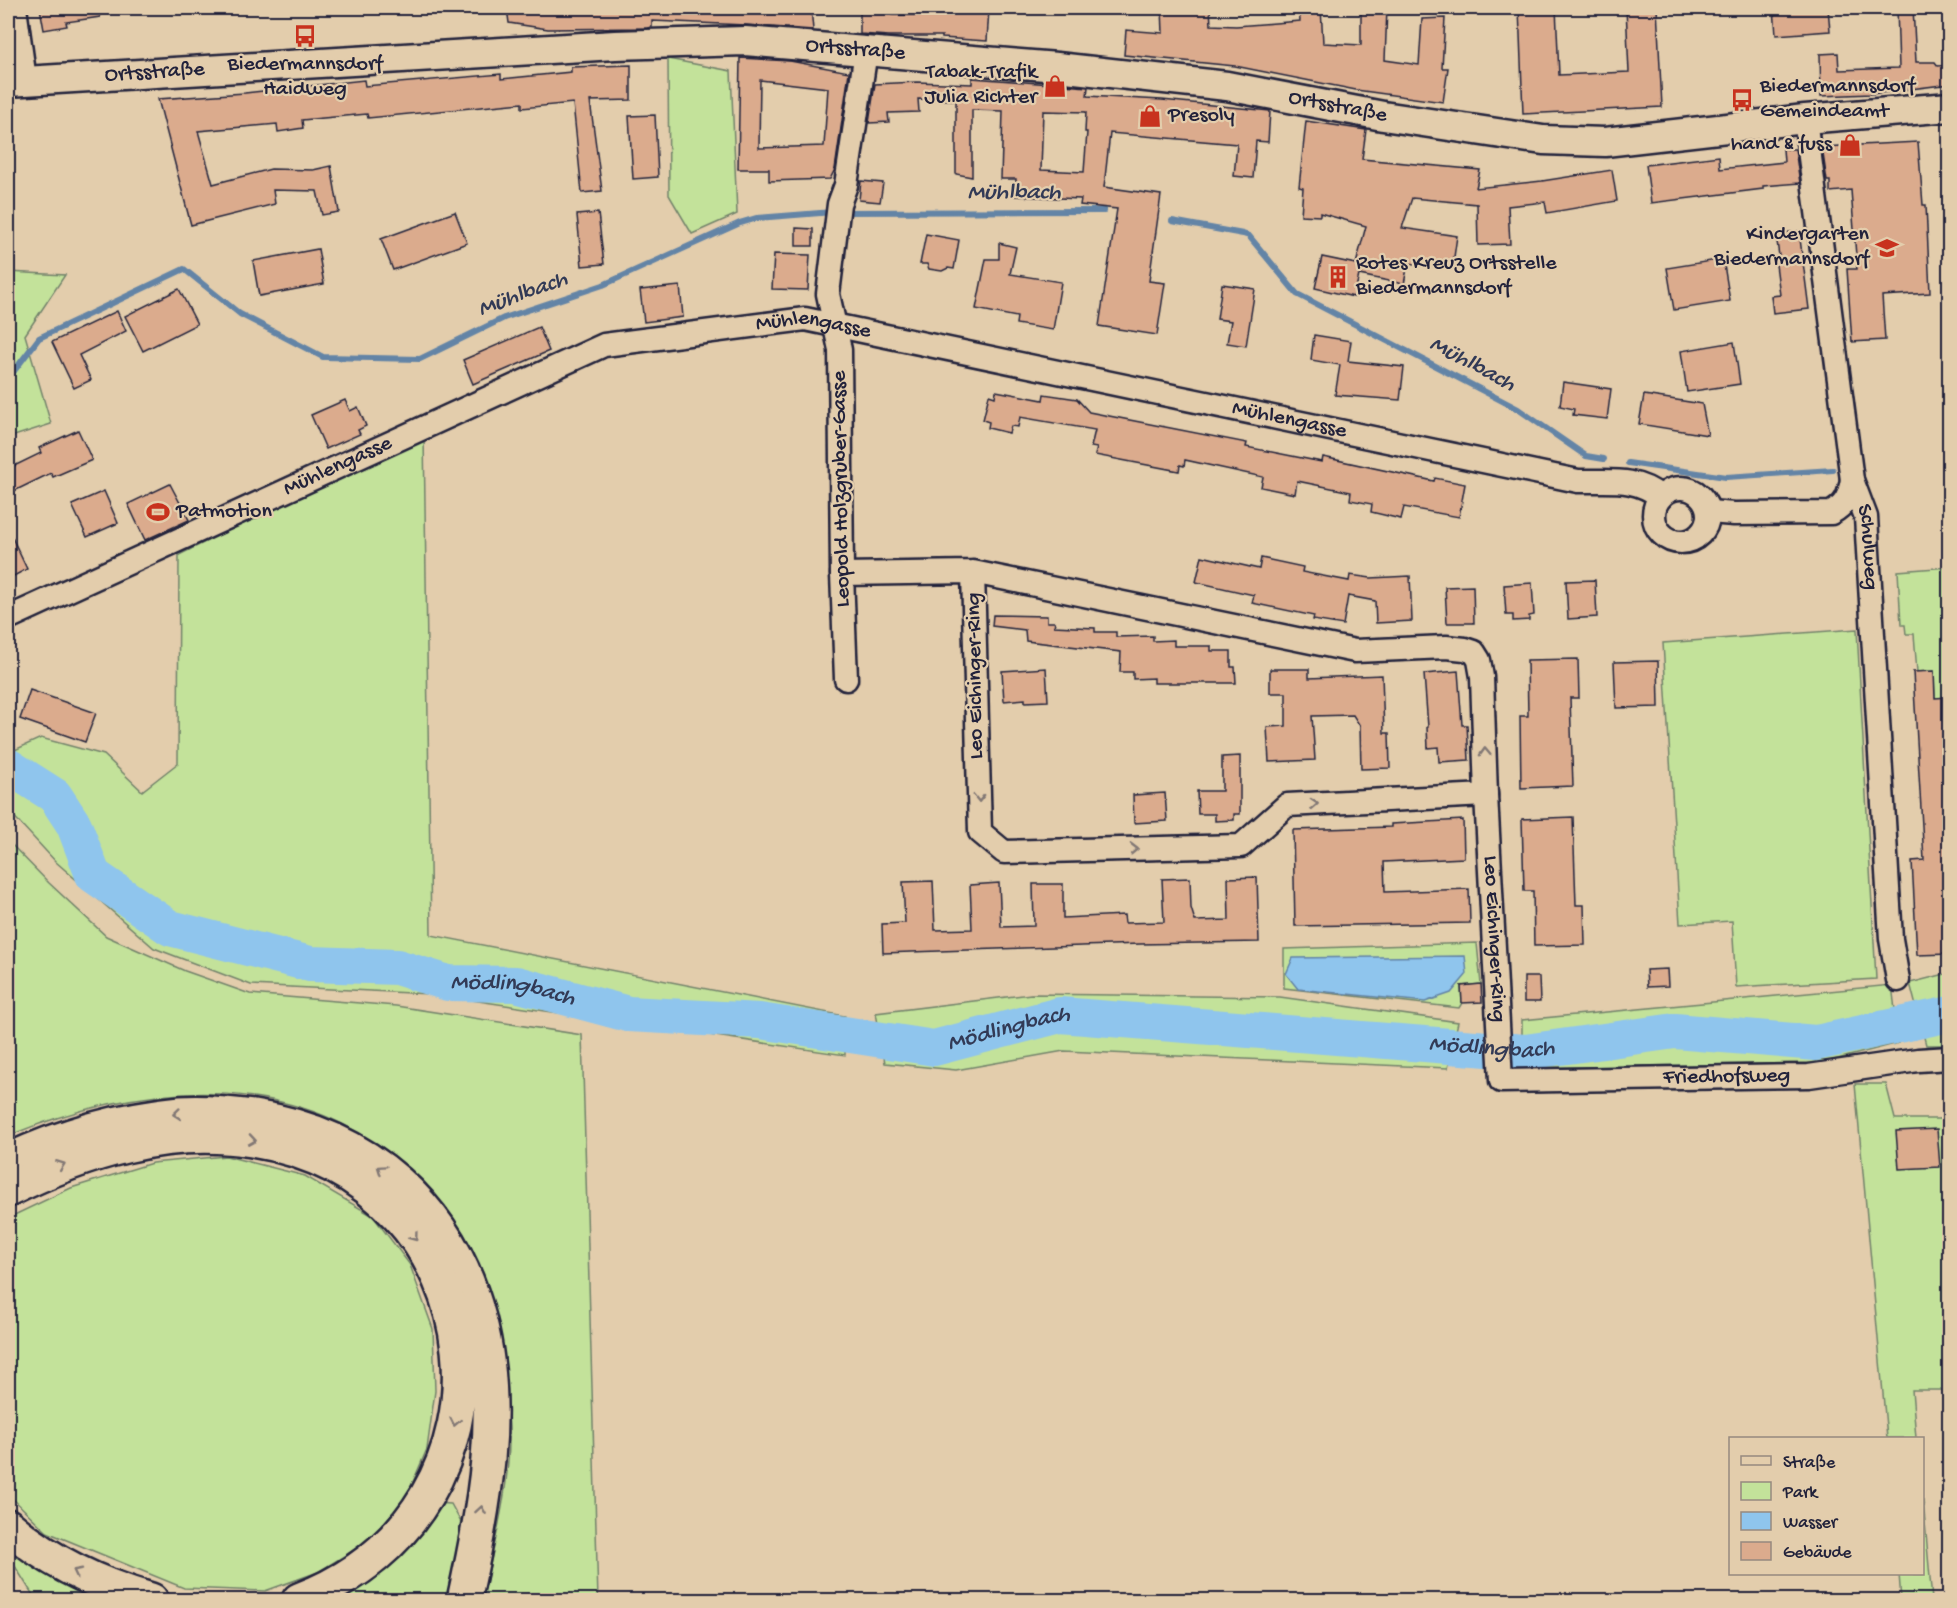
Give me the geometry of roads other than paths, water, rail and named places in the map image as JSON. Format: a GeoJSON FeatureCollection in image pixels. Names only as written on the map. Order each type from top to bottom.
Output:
{"type":"FeatureCollection","features":[{"type":"Feature","properties":{"kind":"highway"},"geometry":{"type":"LineString","coordinates":[[8,1161],[50,1142],[123,1122],[183,1113],[235,1114],[279,1121],[317,1134],[356,1151],[393,1177],[423,1207],[449,1243],[469,1283],[480,1320],[488,1371],[490,1418],[486,1478],[464,1600]]}},
{"type":"Feature","properties":{"kind":"highway"},"geometry":{"type":"LineString","coordinates":[[8,1190],[46,1171],[125,1145],[165,1138],[207,1136],[251,1139],[290,1148],[325,1162],[351,1177],[375,1194],[399,1217],[420,1245],[439,1277],[451,1311],[459,1347],[460,1388],[456,1422],[447,1455],[431,1490],[412,1519],[384,1549],[357,1571],[320,1592],[299,1600]]}},
{"type":"Feature","properties":{"kind":"highway"},"geometry":{"type":"LineString","coordinates":[[8,1526],[20,1538],[72,1570],[113,1589],[151,1600]]}},
{"type":"Feature","properties":{"kind":"street"},"geometry":{"type":"LineString","coordinates":[[15,8],[16,81]]}},
{"type":"Feature","properties":{"kind":"street","name":"Ortsstraße"},"geometry":{"type":"LineString","coordinates":[[16,81],[615,45],[745,41],[1057,67],[1227,86],[1383,116],[1543,140],[1605,141],[1805,119],[1950,107]]}},
{"type":"Feature","properties":{"kind":"street","name":"Leopold Holzgruber-Gasse"},"geometry":{"type":"LineString","coordinates":[[846,679],[842,574],[840,350],[828,294],[866,51]]}},
{"type":"Feature","properties":{"kind":"street","name":"Schulweg"},"geometry":{"type":"LineString","coordinates":[[1805,119],[1851,472],[1866,517],[1891,939],[1898,980]]}},
{"type":"Feature","properties":{"kind":"street","name":"Mühlengasse"},"geometry":{"type":"LineString","coordinates":[[8,618],[604,345],[805,319],[1578,481],[1632,482],[1645,486],[1661,497]]}},
{"type":"Feature","properties":{"kind":"street"},"geometry":{"type":"LineString","coordinates":[[1709,512],[1831,513],[1842,507],[1848,496],[1851,472]]}},
{"type":"Feature","properties":{"kind":"street"},"geometry":{"type":"LineString","coordinates":[[1677,488],[1686,488],[1701,496],[1709,512],[1701,535],[1686,542],[1676,542],[1661,533],[1656,524],[1654,511],[1661,497],[1677,488]]}},
{"type":"Feature","properties":{"kind":"street"},"geometry":{"type":"LineString","coordinates":[[842,574],[974,572]]}},
{"type":"Feature","properties":{"kind":"street","name":"Leo Eichinger-Ring"},"geometry":{"type":"LineString","coordinates":[[1486,795],[1287,805],[1241,846],[1004,852],[980,832],[974,572],[1355,651],[1446,648],[1466,649],[1474,652],[1479,660],[1482,677],[1500,1072]]}},
{"type":"Feature","properties":{"kind":"street","name":"Friedhofsweg"},"geometry":{"type":"LineString","coordinates":[[1500,1072],[1809,1076],[1918,1060],[1950,1058]]}},
{"type":"Feature","properties":{"kind":"water"},"geometry":{"type":"Polygon","coordinates":[[[1465,956],[1467,974],[1451,993],[1425,1002],[1298,989],[1286,974],[1293,958],[1465,956]]]}},
{"type":"Feature","properties":{"kind":"waterway","name":"Mühlbach"},"geometry":{"type":"LineString","coordinates":[[844,212],[1104,211]]}},
{"type":"Feature","properties":{"kind":"waterway","name":"Mühlbach"},"geometry":{"type":"LineString","coordinates":[[8,379],[39,338],[184,269],[240,314],[323,357],[420,359],[504,318],[603,285],[740,223],[757,218],[833,212]]}},
{"type":"Feature","properties":{"kind":"waterway","name":"Mühlbach"},"geometry":{"type":"LineString","coordinates":[[1172,221],[1249,236],[1297,294],[1518,409],[1586,456],[1604,459]]}},
{"type":"Feature","properties":{"kind":"waterway","name":"Mühlbach"},"geometry":{"type":"LineString","coordinates":[[1628,463],[1726,477],[1833,470]]}},
{"type":"Feature","properties":{"kind":"waterway","name":"Mödlingbach"},"geometry":{"type":"LineString","coordinates":[[8,766],[55,796],[74,825],[93,875],[170,928],[310,964],[397,967],[448,983],[516,984],[628,1014],[760,1021],[934,1048],[1060,1015],[1525,1052],[1675,1031],[1816,1043],[1950,1014]]}},
{"type":"Feature","properties":{"kind":"place","name":"Biedermannsdorf Haidweg"},"geometry":{"type":"Point","coordinates":[305,36]}},
{"type":"Feature","properties":{"kind":"place","name":"Tabak-Trafik Julia Richter"},"geometry":{"type":"Point","coordinates":[1055,86]}},
{"type":"Feature","properties":{"kind":"place","name":"Biedermannsdorf Gemeindeamt"},"geometry":{"type":"Point","coordinates":[1742,100]}},
{"type":"Feature","properties":{"kind":"place","name":"Presoly"},"geometry":{"type":"Point","coordinates":[1150,116]}},
{"type":"Feature","properties":{"kind":"place","name":"hand & fuss"},"geometry":{"type":"Point","coordinates":[1850,145]}},
{"type":"Feature","properties":{"kind":"place","name":"Kindergarten Biedermannsdorf"},"geometry":{"type":"Point","coordinates":[1887,248]}},
{"type":"Feature","properties":{"kind":"place","name":"Rotes Kreuz Ortsstelle Biedermannsdorf"},"geometry":{"type":"Point","coordinates":[1338,277]}},
{"type":"Feature","properties":{"kind":"place","name":"Patmotion"},"geometry":{"type":"Point","coordinates":[158,512]}}]}
